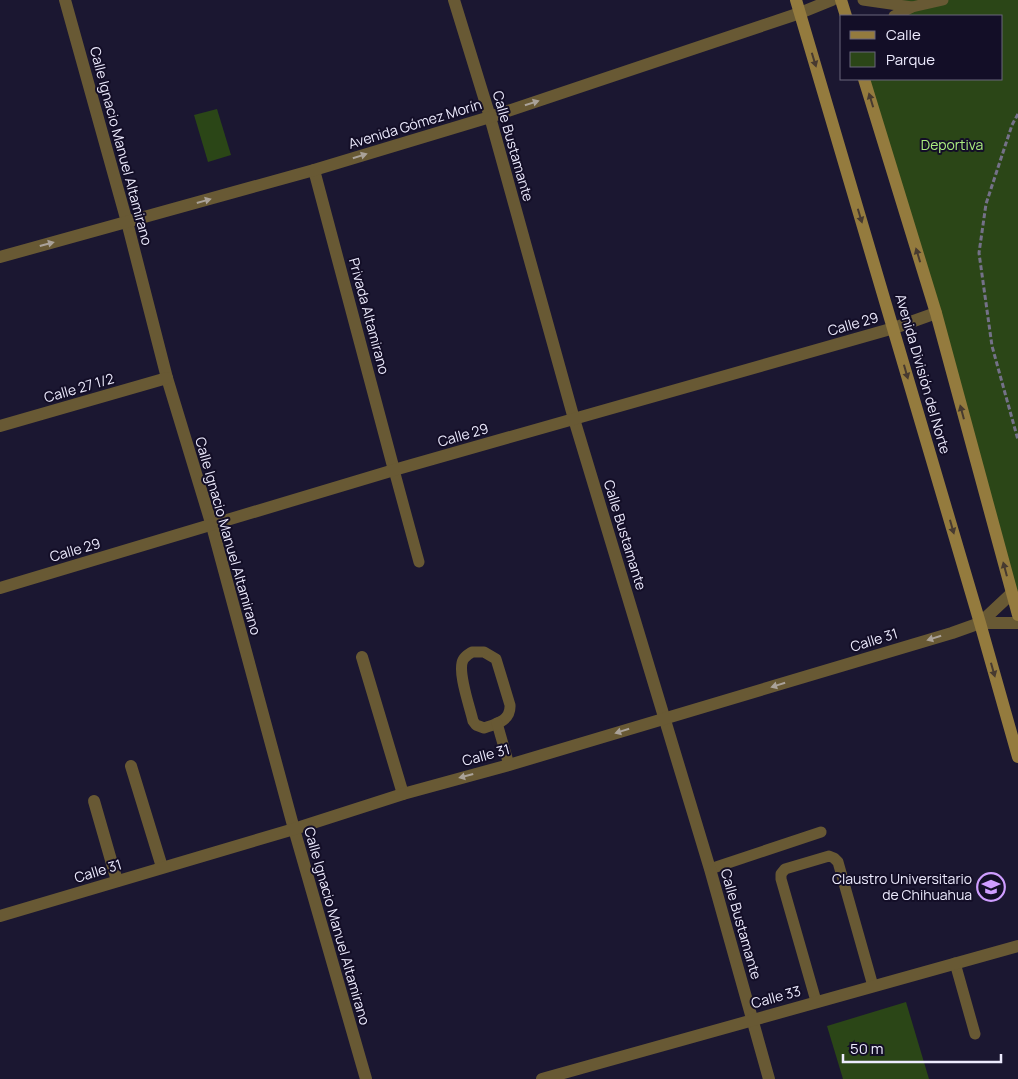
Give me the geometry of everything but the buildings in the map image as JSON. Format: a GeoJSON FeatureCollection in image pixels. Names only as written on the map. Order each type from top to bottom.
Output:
{"type":"FeatureCollection","features":[{"type":"Feature","properties":{"kind":"main road","name":"Avenida División del Norte"},"geometry":{"type":"LineString","coordinates":[[796,0],[894,328],[1018,757]]}},
{"type":"Feature","properties":{"kind":"main road"},"geometry":{"type":"LineString","coordinates":[[841,0],[846,15]]}},
{"type":"Feature","properties":{"kind":"main road","name":"Avenida División del Norte"},"geometry":{"type":"LineString","coordinates":[[864,80],[936,313],[1015,593],[1018,616]]}},
{"type":"Feature","properties":{"kind":"street","name":"Calle Ignacio Manuel Altamirano"},"geometry":{"type":"LineString","coordinates":[[65,0],[127,222],[167,378],[212,526],[294,829],[366,1079]]}},
{"type":"Feature","properties":{"kind":"street","name":"Calle Bustamante"},"geometry":{"type":"LineString","coordinates":[[454,0],[490,117],[574,420],[710,869],[769,1079]]}},
{"type":"Feature","properties":{"kind":"street","name":"Avenida Gómez Morín"},"geometry":{"type":"LineString","coordinates":[[0,257],[314,170],[490,117],[800,13],[832,0]]}},
{"type":"Feature","properties":{"kind":"street","name":"Privada Altamirano"},"geometry":{"type":"LineString","coordinates":[[314,170],[394,470]]}},
{"type":"Feature","properties":{"kind":"street","name":"Calle 29"},"geometry":{"type":"LineString","coordinates":[[0,588],[394,470],[894,328],[936,313]]}},
{"type":"Feature","properties":{"kind":"street","name":"Calle 27 1/2"},"geometry":{"type":"LineString","coordinates":[[0,426],[167,378]]}},
{"type":"Feature","properties":{"kind":"street","name":"Calle 31"},"geometry":{"type":"LineString","coordinates":[[980,623],[1015,593]]}},
{"type":"Feature","properties":{"kind":"street","name":"Calle 31"},"geometry":{"type":"LineString","coordinates":[[0,916],[294,829],[403,794],[509,765],[952,633],[980,623],[1018,623]]}},
{"type":"Feature","properties":{"kind":"street"},"geometry":{"type":"LineString","coordinates":[[362,657],[403,794]]}},
{"type":"Feature","properties":{"kind":"street"},"geometry":{"type":"LineString","coordinates":[[131,766],[162,867]]}},
{"type":"Feature","properties":{"kind":"street"},"geometry":{"type":"LineString","coordinates":[[94,801],[117,881]]}},
{"type":"Feature","properties":{"kind":"street","name":"Calle 33"},"geometry":{"type":"LineString","coordinates":[[542,1079],[572,1075],[752,1019],[1018,946]]}},
{"type":"Feature","properties":{"kind":"lane"},"geometry":{"type":"LineString","coordinates":[[863,0],[912,7]]}},
{"type":"Feature","properties":{"kind":"lane"},"geometry":{"type":"LineString","coordinates":[[896,15],[912,7],[943,0]]}},
{"type":"Feature","properties":{"kind":"lane"},"geometry":{"type":"LineString","coordinates":[[394,470],[419,562]]}},
{"type":"Feature","properties":{"kind":"lane"},"geometry":{"type":"LineString","coordinates":[[472,652],[489,654],[496,659],[500,668],[510,710],[505,720],[497,723],[484,728],[476,725],[473,720],[461,671],[462,660],[472,652]]}},
{"type":"Feature","properties":{"kind":"lane"},"geometry":{"type":"LineString","coordinates":[[497,723],[509,765]]}},
{"type":"Feature","properties":{"kind":"lane"},"geometry":{"type":"LineString","coordinates":[[710,869],[821,832]]}},
{"type":"Feature","properties":{"kind":"lane"},"geometry":{"type":"LineString","coordinates":[[816,1001],[781,880],[781,874],[785,870],[829,856],[838,862],[873,986]]}},
{"type":"Feature","properties":{"kind":"lane"},"geometry":{"type":"LineString","coordinates":[[955,963],[975,1034]]}},
{"type":"Feature","properties":{"kind":"path"},"geometry":{"type":"LineString","coordinates":[[1018,114],[1012,125],[986,204],[979,253],[992,346],[1018,440]]}},
{"type":"Feature","properties":{"kind":"green space","name":"Deportiva"},"geometry":{"type":"Polygon","coordinates":[[[895,0],[1018,0],[1018,608],[864,80],[1003,80],[1003,15],[894,15],[895,0]]]}},
{"type":"Feature","properties":{"kind":"green space"},"geometry":{"type":"Polygon","coordinates":[[[217,109],[231,155],[208,162],[194,115],[217,109]]]}},
{"type":"Feature","properties":{"kind":"green space"},"geometry":{"type":"Polygon","coordinates":[[[906,1002],[929,1079],[843,1079],[827,1026],[906,1002]]]}},
{"type":"Feature","properties":{"kind":"place","name":"Claustro Universitario de Chihuahua"},"geometry":{"type":"Point","coordinates":[991,887]}}]}
